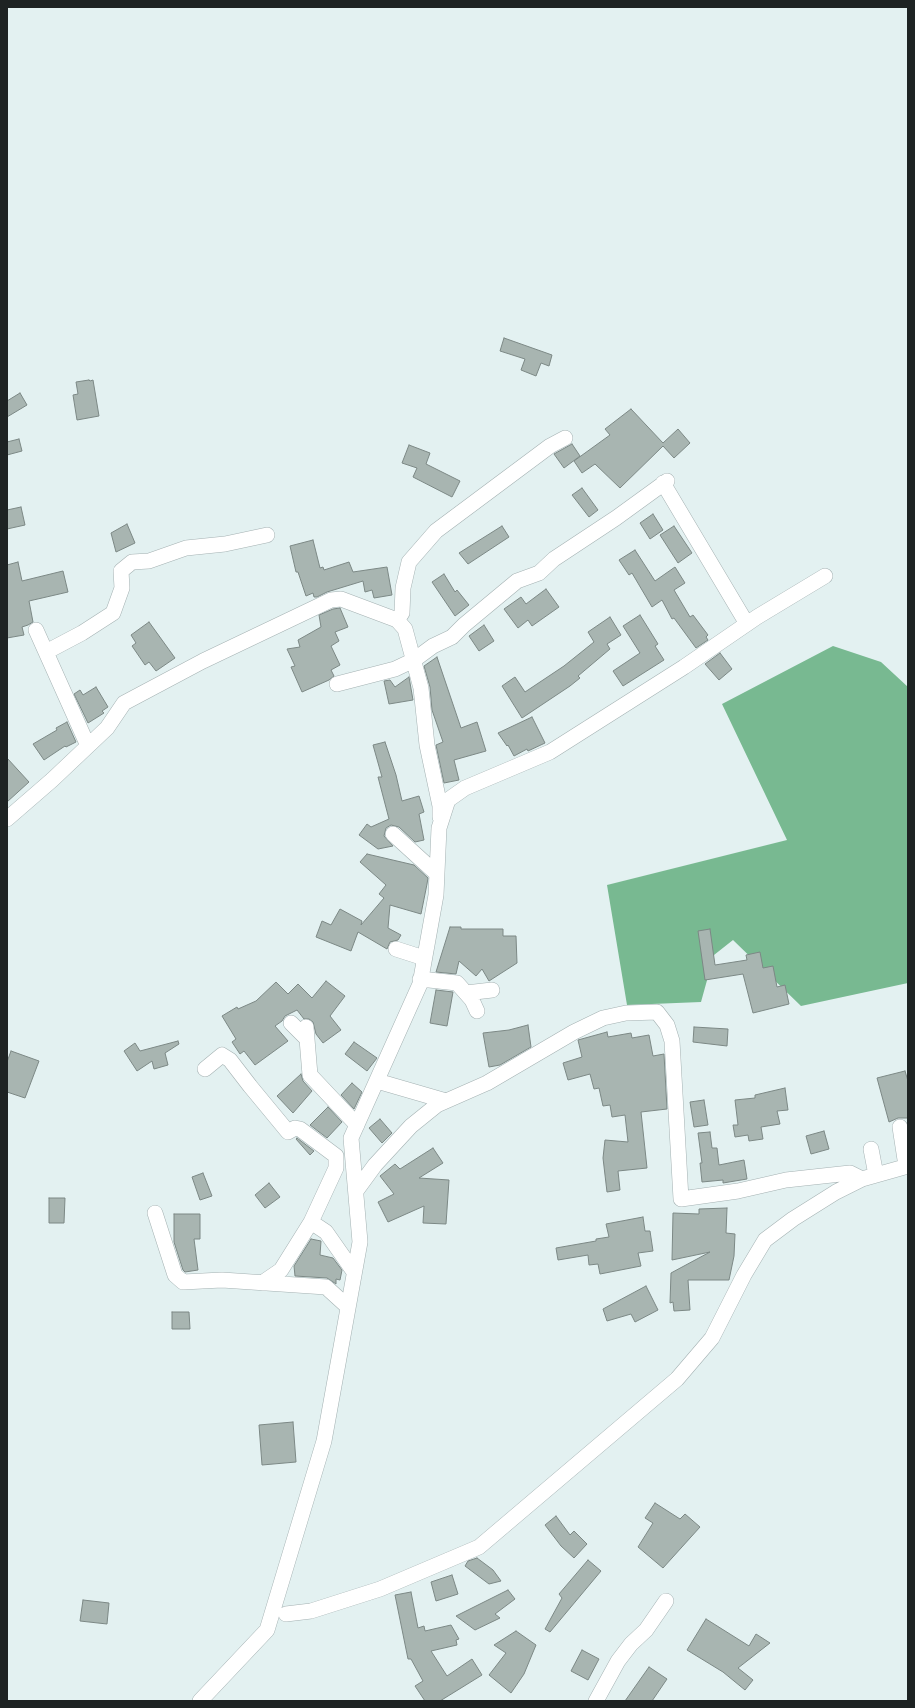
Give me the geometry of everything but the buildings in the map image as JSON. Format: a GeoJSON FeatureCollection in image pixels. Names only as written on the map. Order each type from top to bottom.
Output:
{"type":"FeatureCollection","features":[{"type":"Feature","properties":{"kind":"street"},"geometry":{"type":"LineString","coordinates":[[397,620],[402,613],[403,588],[409,562],[436,531],[550,446],[565,438]]}},
{"type":"Feature","properties":{"kind":"street"},"geometry":{"type":"LineString","coordinates":[[337,684],[395,670],[414,660],[432,646],[452,637],[464,625],[517,581],[539,573],[554,559],[616,518],[665,482],[747,624]]}},
{"type":"Feature","properties":{"kind":"street"},"geometry":{"type":"LineString","coordinates":[[46,652],[82,633],[113,613],[122,588],[121,571],[132,562],[149,561],[186,548],[225,544],[267,535]]}},
{"type":"Feature","properties":{"kind":"street"},"geometry":{"type":"LineString","coordinates":[[439,828],[448,800],[466,788],[550,752],[684,667],[747,624],[824,576]]}},
{"type":"Feature","properties":{"kind":"street"},"geometry":{"type":"LineString","coordinates":[[7,819],[52,780],[107,728],[124,702],[203,661],[330,600],[341,599],[397,620],[405,629],[421,688],[427,745],[440,806],[436,894],[420,980],[351,1140],[360,1242],[324,1441],[267,1630],[200,1701]]}},
{"type":"Feature","properties":{"kind":"street"},"geometry":{"type":"LineString","coordinates":[[36,630],[88,746]]}},
{"type":"Feature","properties":{"kind":"street"},"geometry":{"type":"LineString","coordinates":[[393,834],[437,874]]}},
{"type":"Feature","properties":{"kind":"street"},"geometry":{"type":"LineString","coordinates":[[396,949],[424,958]]}},
{"type":"Feature","properties":{"kind":"street"},"geometry":{"type":"LineString","coordinates":[[420,980],[457,983],[472,1000],[477,1011]]}},
{"type":"Feature","properties":{"kind":"street"},"geometry":{"type":"LineString","coordinates":[[466,993],[492,990]]}},
{"type":"Feature","properties":{"kind":"street"},"geometry":{"type":"LineString","coordinates":[[356,1191],[374,1165],[411,1126],[437,1105],[487,1083],[574,1032],[603,1018],[626,1013],[657,1012],[667,1025],[672,1041],[681,1199],[738,1191],[786,1180],[850,1172],[869,1177]]}},
{"type":"Feature","properties":{"kind":"street"},"geometry":{"type":"LineString","coordinates":[[291,1023],[306,1033],[310,1075],[357,1125]]}},
{"type":"Feature","properties":{"kind":"street"},"geometry":{"type":"LineString","coordinates":[[205,1069],[222,1055],[230,1060],[288,1132],[295,1128],[300,1129],[336,1156],[336,1168],[311,1222],[281,1270],[262,1283]]}},
{"type":"Feature","properties":{"kind":"street"},"geometry":{"type":"LineString","coordinates":[[377,1081],[446,1101]]}},
{"type":"Feature","properties":{"kind":"street"},"geometry":{"type":"LineString","coordinates":[[286,1614],[311,1611],[380,1589],[479,1547],[677,1379],[712,1338],[744,1275],[765,1240],[793,1219],[836,1192],[869,1177],[907,1166],[900,1128]]}},
{"type":"Feature","properties":{"kind":"street"},"geometry":{"type":"LineString","coordinates":[[332,1154],[347,1138],[351,1140]]}},
{"type":"Feature","properties":{"kind":"street"},"geometry":{"type":"LineString","coordinates":[[869,1177],[872,1149]]}},
{"type":"Feature","properties":{"kind":"street"},"geometry":{"type":"LineString","coordinates":[[155,1213],[175,1275],[183,1282],[222,1280],[326,1287],[348,1307]]}},
{"type":"Feature","properties":{"kind":"street"},"geometry":{"type":"LineString","coordinates":[[311,1222],[326,1232],[354,1272]]}},
{"type":"Feature","properties":{"kind":"street"},"geometry":{"type":"LineString","coordinates":[[596,1701],[618,1661],[631,1644],[646,1630],[666,1601]]}},
{"type":"Feature","properties":{"kind":"green space"},"geometry":{"type":"Polygon","coordinates":[[[833,646],[881,662],[908,687],[908,983],[801,1006],[733,940],[714,955],[701,1002],[627,1005],[607,885],[787,840],[722,704],[833,646]]]}}]}
